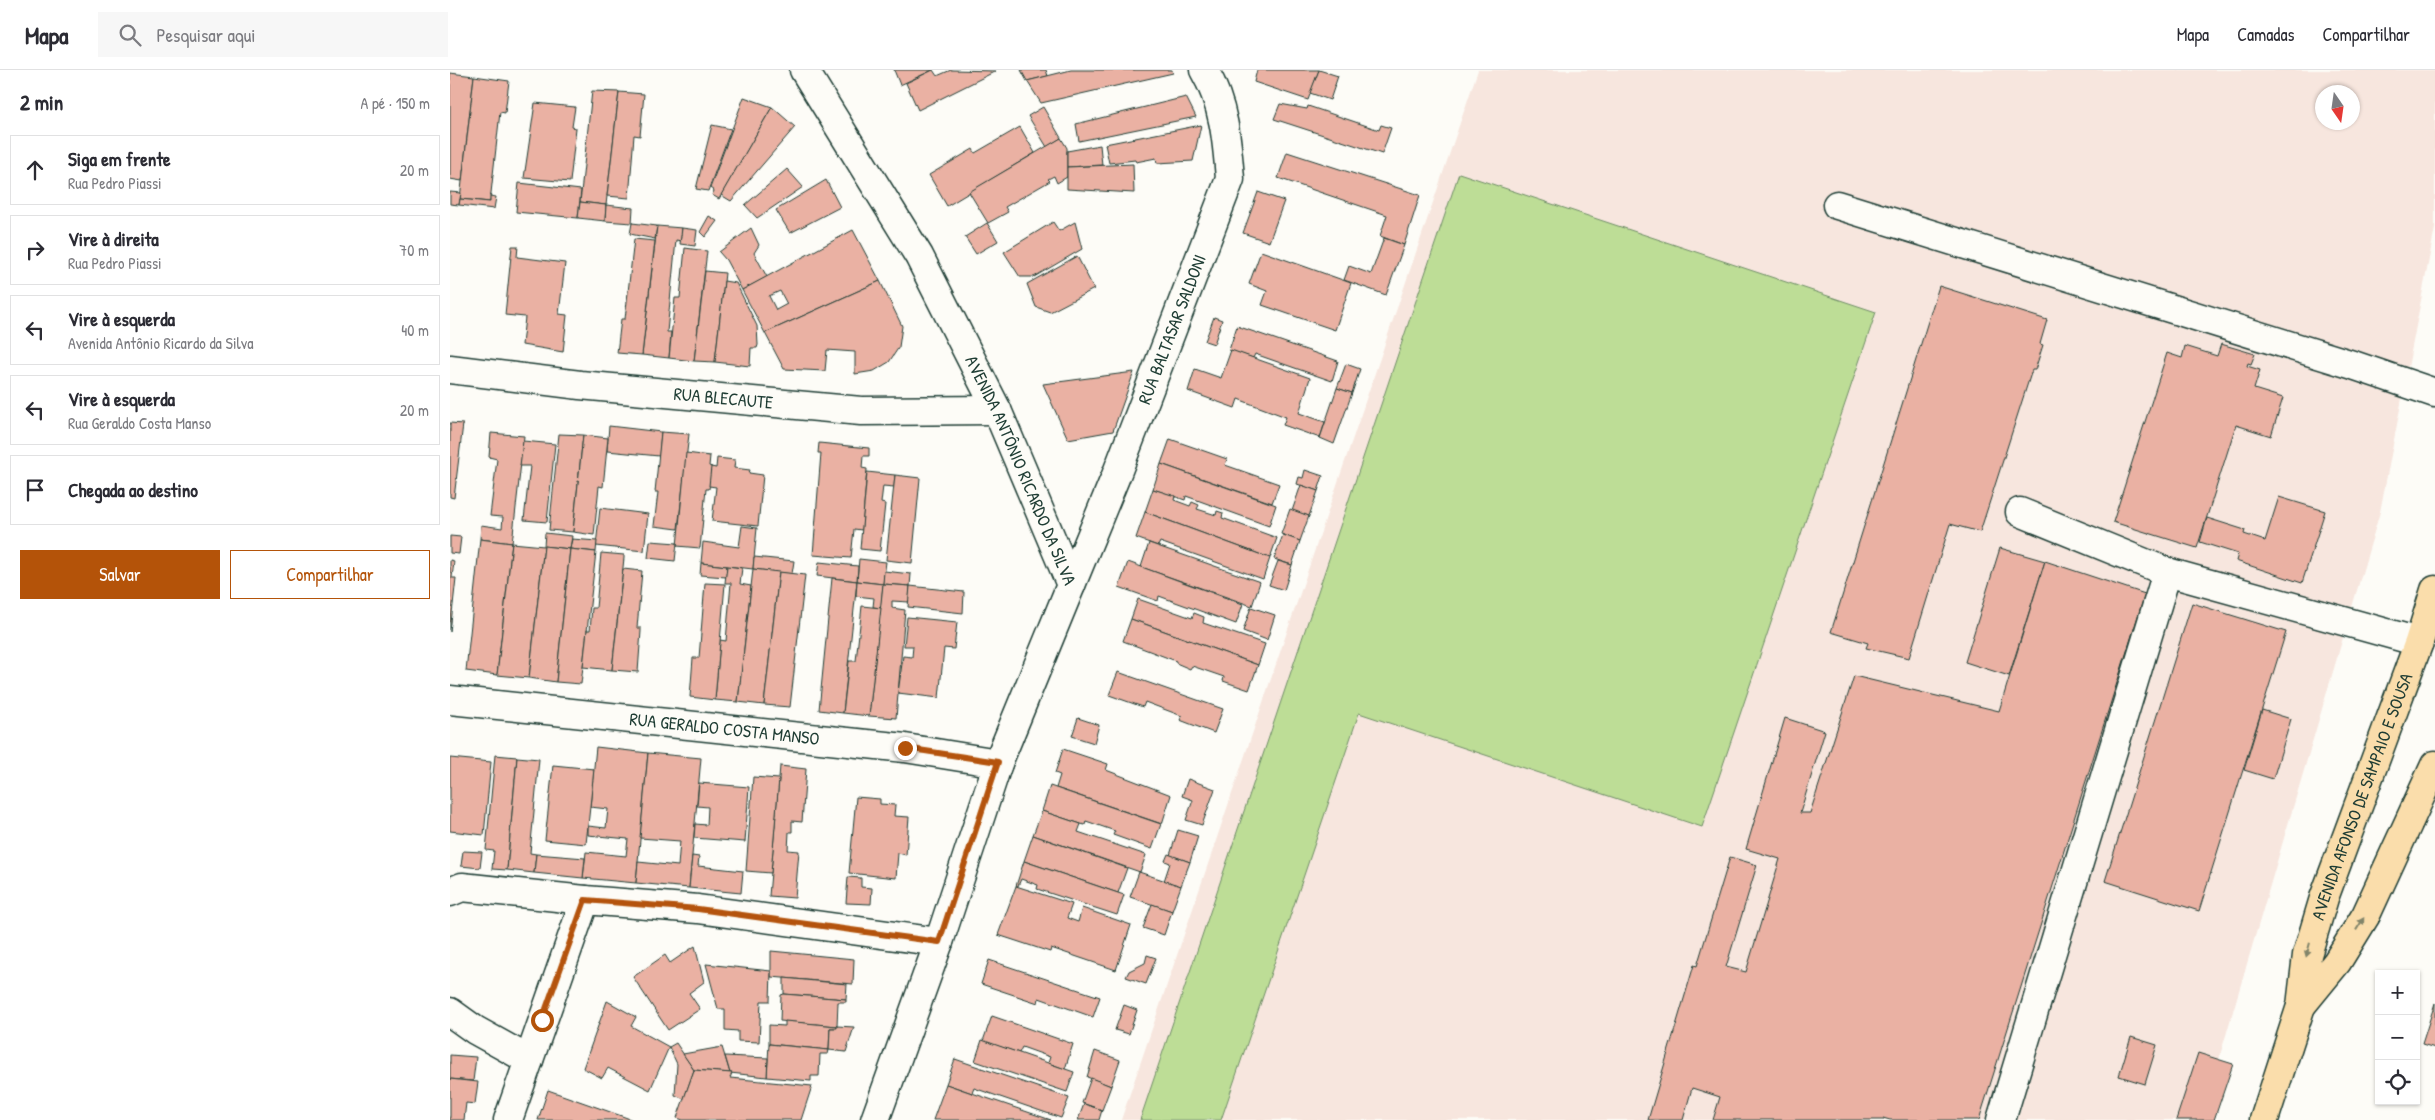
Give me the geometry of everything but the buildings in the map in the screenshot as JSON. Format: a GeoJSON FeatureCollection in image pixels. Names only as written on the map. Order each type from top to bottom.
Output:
{"type":"FeatureCollection","features":[{"type":"Feature","properties":{"kind":"main road","name":"AVENIDA AFONSO DE SAMPAIO E SOUSA"},"geometry":{"type":"LineString","coordinates":[[2264,1120],[2301,1006],[2307,955],[2324,898],[2427,645],[2435,590]]}},
{"type":"Feature","properties":{"kind":"main road","name":"AVENIDA AFONSO DE SAMPAIO E SOUSA"},"geometry":{"type":"LineString","coordinates":[[2301,1006],[2337,962],[2366,915],[2435,765]]}},
{"type":"Feature","properties":{"kind":"street","name":"AVENIDA ANTÔNIO RICARDO DA SILVA"},"geometry":{"type":"LineString","coordinates":[[804,70],[918,256],[997,410],[1071,585],[998,762],[939,942],[875,1120]]}},
{"type":"Feature","properties":{"kind":"street","name":"RUA BALTASAR SALDONI"},"geometry":{"type":"LineString","coordinates":[[1071,585],[1115,478],[1230,179],[1227,131],[1215,88],[1204,70]]}},
{"type":"Feature","properties":{"kind":"street"},"geometry":{"type":"LineString","coordinates":[[1837,205],[2344,362],[2435,393]]}},
{"type":"Feature","properties":{"kind":"street","name":"RUA BLECAUTE"},"geometry":{"type":"LineString","coordinates":[[450,369],[580,385],[861,411],[997,410]]}},
{"type":"Feature","properties":{"kind":"street"},"geometry":{"type":"LineString","coordinates":[[2020,512],[2167,572],[2427,645]]}},
{"type":"Feature","properties":{"kind":"street"},"geometry":{"type":"LineString","coordinates":[[2001,1120],[2167,572]]}},
{"type":"Feature","properties":{"kind":"street","name":"RUA GERALDO COSTA MANSO"},"geometry":{"type":"LineString","coordinates":[[450,700],[905,748],[998,762]]}},
{"type":"Feature","properties":{"kind":"street"},"geometry":{"type":"LineString","coordinates":[[450,892],[462,887],[585,900],[698,909],[939,942]]}},
{"type":"Feature","properties":{"kind":"street"},"geometry":{"type":"LineString","coordinates":[[508,1120],[585,900]]}},
{"type":"Feature","properties":{"kind":"street"},"geometry":{"type":"LineString","coordinates":[[450,1012],[474,1030],[529,1060]]}},
{"type":"Feature","properties":{"kind":"shaded area"},"geometry":{"type":"Polygon","coordinates":[[[1478,70],[2435,70],[2435,228],[2380,512],[2201,1120],[1121,1120],[1478,70]]]}},
{"type":"Feature","properties":{"kind":"green space"},"geometry":{"type":"Polygon","coordinates":[[[1459,173],[1876,312],[1702,827],[1359,713],[1221,1120],[1140,1120],[1459,173]]]}},
{"type":"Feature","properties":{"kind":"route"},"geometry":{"type":"LineString","coordinates":[[542,1020],[585,900],[698,909],[939,942],[998,762],[905,748]]}}]}
